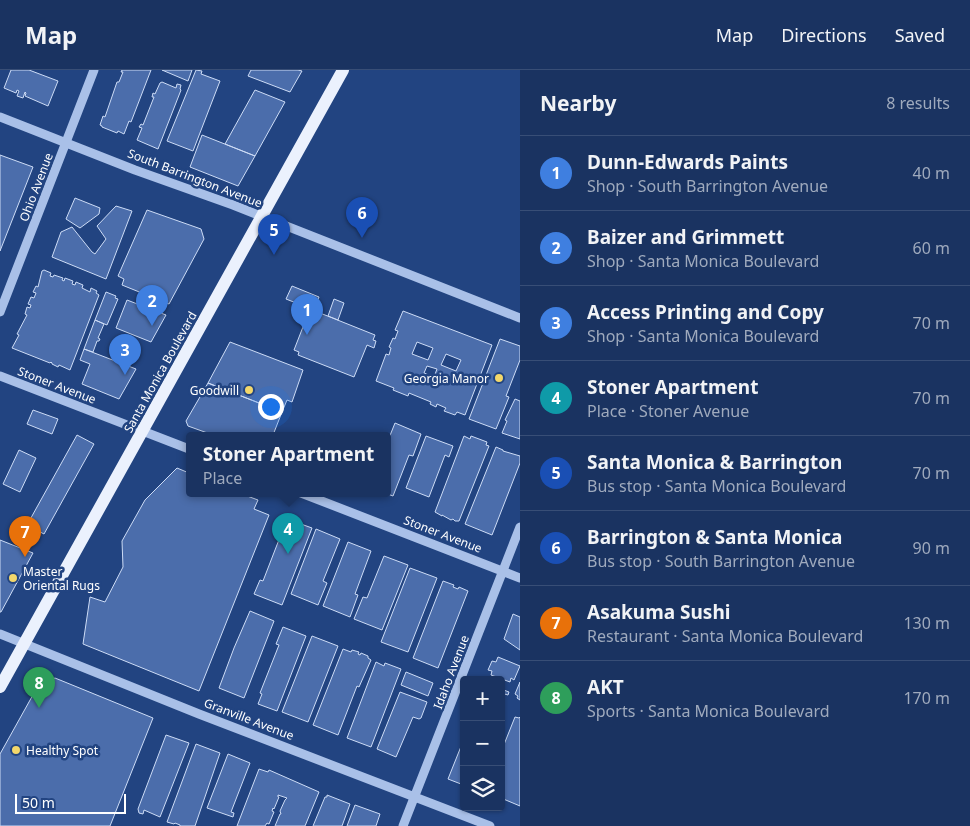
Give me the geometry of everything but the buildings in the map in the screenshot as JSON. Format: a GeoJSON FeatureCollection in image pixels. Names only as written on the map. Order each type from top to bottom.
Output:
{"type":"FeatureCollection","features":[{"type":"Feature","properties":{"kind":"main road","name":"Santa Monica Boulevard"},"geometry":{"type":"LineString","coordinates":[[0,687],[343,70]]}},
{"type":"Feature","properties":{"kind":"street","name":"Ohio Avenue"},"geometry":{"type":"LineString","coordinates":[[0,312],[94,70]]}},
{"type":"Feature","properties":{"kind":"street","name":"South Barrington Avenue"},"geometry":{"type":"LineString","coordinates":[[0,117],[262,216],[520,318]]}},
{"type":"Feature","properties":{"kind":"street","name":"Stoner Avenue"},"geometry":{"type":"LineString","coordinates":[[0,376],[186,448]]}},
{"type":"Feature","properties":{"kind":"street","name":"Stoner Avenue"},"geometry":{"type":"LineString","coordinates":[[311,497],[520,578]]}},
{"type":"Feature","properties":{"kind":"street","name":"Idaho Avenue"},"geometry":{"type":"LineString","coordinates":[[403,826],[520,527]]}},
{"type":"Feature","properties":{"kind":"street","name":"Granville Avenue"},"geometry":{"type":"LineString","coordinates":[[0,634],[192,711],[490,826]]}},
{"type":"Feature","properties":{"kind":"place","name":"Barrington & Santa Monica"},"geometry":{"type":"Point","coordinates":[362,238]}},
{"type":"Feature","properties":{"kind":"place","name":"Santa Monica & Barrington"},"geometry":{"type":"Point","coordinates":[274,255]}},
{"type":"Feature","properties":{"kind":"place","name":"Baizer and Grimmett"},"geometry":{"type":"Point","coordinates":[152,326]}},
{"type":"Feature","properties":{"kind":"place","name":"Dunn-Edwards Paints"},"geometry":{"type":"Point","coordinates":[307,335]}},
{"type":"Feature","properties":{"kind":"place","name":"Access Printing and Copy"},"geometry":{"type":"Point","coordinates":[125,375]}},
{"type":"Feature","properties":{"kind":"place","name":"Georgia Manor"},"geometry":{"type":"Point","coordinates":[499,378]}},
{"type":"Feature","properties":{"kind":"place","name":"Goodwill"},"geometry":{"type":"Point","coordinates":[249,390]}},
{"type":"Feature","properties":{"kind":"place","name":"Stoner Apartment"},"geometry":{"type":"Point","coordinates":[288,554]}},
{"type":"Feature","properties":{"kind":"place","name":"Asakuma Sushi"},"geometry":{"type":"Point","coordinates":[25,557]}},
{"type":"Feature","properties":{"kind":"place","name":"Master Oriental Rugs"},"geometry":{"type":"Point","coordinates":[13,578]}},
{"type":"Feature","properties":{"kind":"place","name":"AKT"},"geometry":{"type":"Point","coordinates":[39,708]}},
{"type":"Feature","properties":{"kind":"place","name":"Healthy Spot"},"geometry":{"type":"Point","coordinates":[16,750]}}]}
